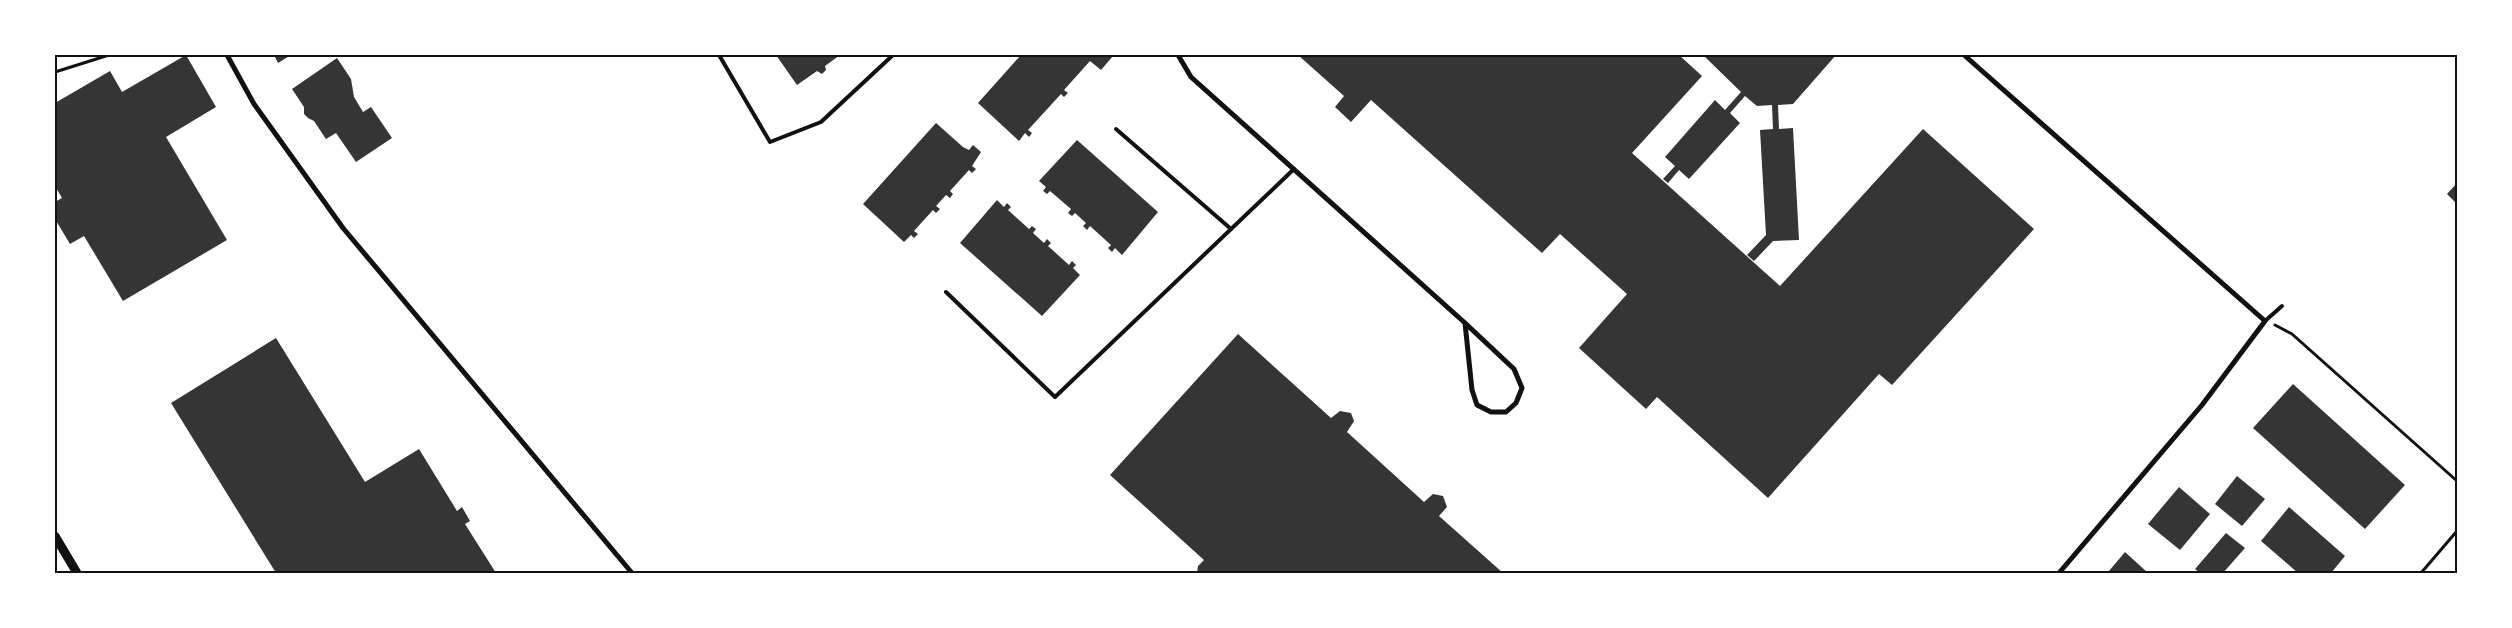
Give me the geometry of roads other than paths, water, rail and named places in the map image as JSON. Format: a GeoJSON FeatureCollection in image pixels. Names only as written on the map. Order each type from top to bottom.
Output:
{"type":"FeatureCollection","features":[{"type":"Feature","properties":{"kind":"street"},"geometry":{"type":"LineString","coordinates":[[226,55],[254,104],[343,228],[632,573]]}},
{"type":"Feature","properties":{"kind":"street"},"geometry":{"type":"LineString","coordinates":[[1178,55],[1191,77],[1465,323],[1514,369],[1522,388],[1516,403],[1506,412],[1491,412],[1477,405],[1472,390],[1465,323]]}},
{"type":"Feature","properties":{"kind":"street"},"geometry":{"type":"LineString","coordinates":[[1964,55],[2265,321],[2202,405],[2059,573]]}},
{"type":"Feature","properties":{"kind":"street"},"geometry":{"type":"LineString","coordinates":[[55,536],[77,573]]}},
{"type":"Feature","properties":{"kind":"lane"},"geometry":{"type":"LineString","coordinates":[[719,55],[770,142],[821,122],[893,55]]}},
{"type":"Feature","properties":{"kind":"lane"},"geometry":{"type":"LineString","coordinates":[[1116,129],[1231,229]]}},
{"type":"Feature","properties":{"kind":"lane"},"geometry":{"type":"LineString","coordinates":[[946,292],[1054,397],[1294,169]]}},
{"type":"Feature","properties":{"kind":"lane"},"geometry":{"type":"LineString","coordinates":[[2265,321],[2282,306]]}}]}
